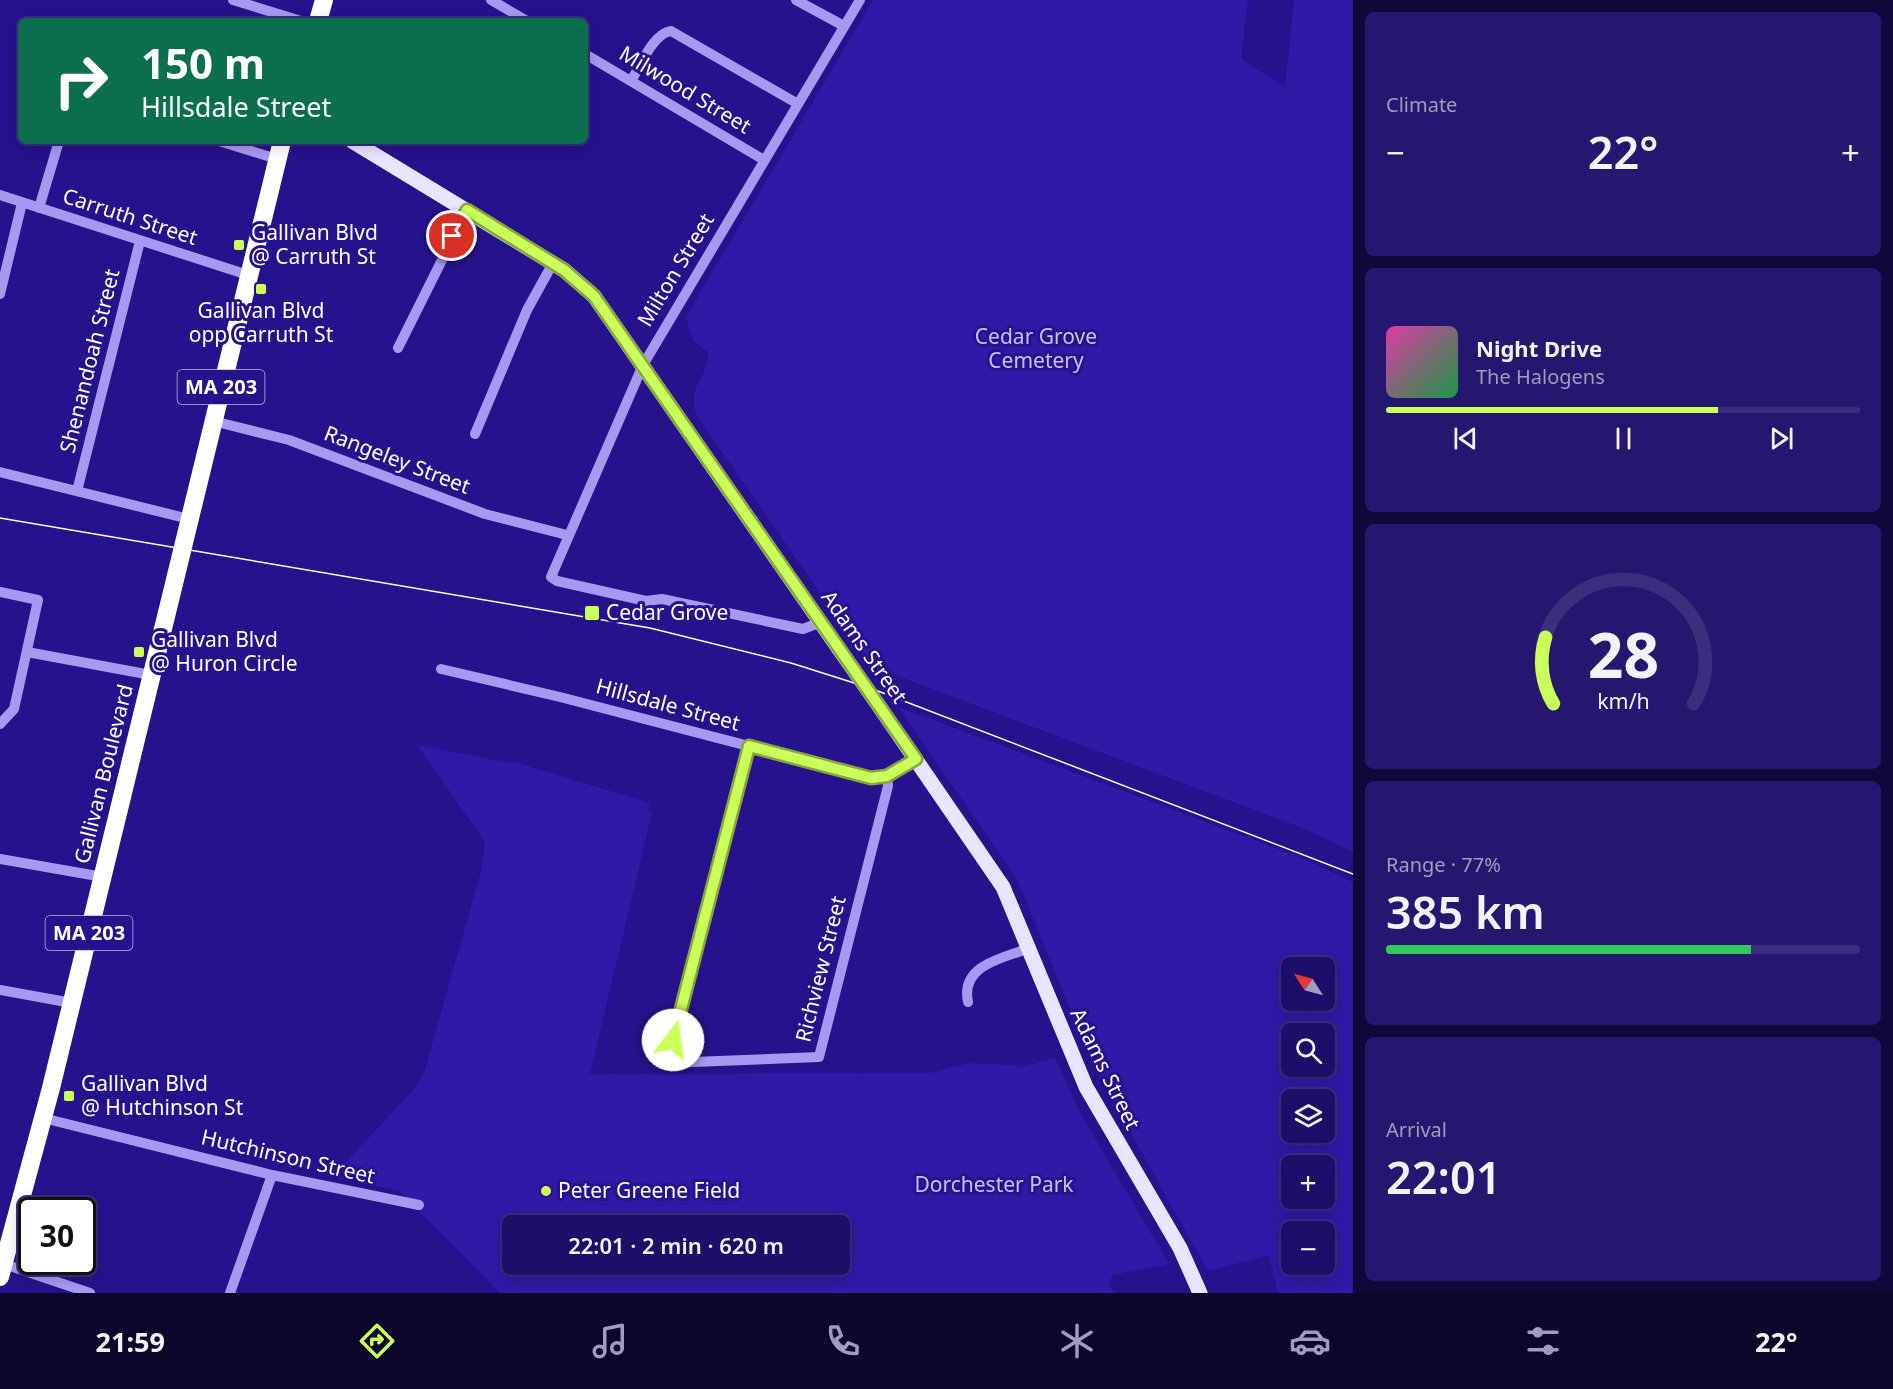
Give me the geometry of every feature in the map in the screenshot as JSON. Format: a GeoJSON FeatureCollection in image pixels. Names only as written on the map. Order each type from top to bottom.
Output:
{"type":"FeatureCollection","features":[{"type":"Feature","properties":{"kind":"highway"},"geometry":{"type":"LineString","coordinates":[[319,18],[324,0]]}},
{"type":"Feature","properties":{"kind":"highway","name":"Gallivan Boulevard"},"geometry":{"type":"LineString","coordinates":[[3,1258],[43,1118],[72,1003],[281,144]]}},
{"type":"Feature","properties":{"kind":"main road","name":"Adams Street"},"geometry":{"type":"LineString","coordinates":[[357,144],[553,263],[594,296],[1003,887],[1086,1087],[1180,1248],[1200,1293]]}},
{"type":"Feature","properties":{"kind":"street"},"geometry":{"type":"LineString","coordinates":[[233,0],[291,18]]}},
{"type":"Feature","properties":{"kind":"street"},"geometry":{"type":"LineString","coordinates":[[491,0],[522,18]]}},
{"type":"Feature","properties":{"kind":"street"},"geometry":{"type":"LineString","coordinates":[[796,0],[844,26]]}},
{"type":"Feature","properties":{"kind":"street","name":"Milton Street"},"geometry":{"type":"LineString","coordinates":[[821,622],[803,629],[662,599],[646,601],[557,581],[551,577],[567,535],[643,365],[860,0]]}},
{"type":"Feature","properties":{"kind":"street"},"geometry":{"type":"LineString","coordinates":[[631,81],[658,38],[664,32],[671,30],[798,104]]}},
{"type":"Feature","properties":{"kind":"street","name":"Milwood Street"},"geometry":{"type":"LineString","coordinates":[[588,56],[764,160]]}},
{"type":"Feature","properties":{"kind":"street"},"geometry":{"type":"LineString","coordinates":[[39,208],[58,144]]}},
{"type":"Feature","properties":{"kind":"street"},"geometry":{"type":"LineString","coordinates":[[229,144],[277,159]]}},
{"type":"Feature","properties":{"kind":"street","name":"Carruth Street"},"geometry":{"type":"LineString","coordinates":[[0,195],[248,275]]}},
{"type":"Feature","properties":{"kind":"street"},"geometry":{"type":"LineString","coordinates":[[0,294],[22,203]]}},
{"type":"Feature","properties":{"kind":"street"},"geometry":{"type":"LineString","coordinates":[[398,348],[467,210]]}},
{"type":"Feature","properties":{"kind":"street","name":"Shenandoah Street"},"geometry":{"type":"LineString","coordinates":[[77,490],[140,240]]}},
{"type":"Feature","properties":{"kind":"street"},"geometry":{"type":"LineString","coordinates":[[475,434],[527,310],[553,263]]}},
{"type":"Feature","properties":{"kind":"street","name":"Rangeley Street"},"geometry":{"type":"LineString","coordinates":[[213,422],[289,440],[491,516],[567,535]]}},
{"type":"Feature","properties":{"kind":"street"},"geometry":{"type":"LineString","coordinates":[[0,472],[189,519]]}},
{"type":"Feature","properties":{"kind":"street"},"geometry":{"type":"LineString","coordinates":[[0,592],[38,600],[14,709],[0,724]]}},
{"type":"Feature","properties":{"kind":"street"},"geometry":{"type":"LineString","coordinates":[[27,652],[151,675]]}},
{"type":"Feature","properties":{"kind":"street","name":"Hillsdale Street"},"geometry":{"type":"LineString","coordinates":[[441,669],[560,697],[864,776],[887,776]]}},
{"type":"Feature","properties":{"kind":"street","name":"Richview Street"},"geometry":{"type":"LineString","coordinates":[[749,746],[667,1063],[819,1057],[888,786],[887,776]]}},
{"type":"Feature","properties":{"kind":"street"},"geometry":{"type":"LineString","coordinates":[[887,776],[916,759]]}},
{"type":"Feature","properties":{"kind":"street"},"geometry":{"type":"LineString","coordinates":[[0,859],[103,877]]}},
{"type":"Feature","properties":{"kind":"street"},"geometry":{"type":"LineString","coordinates":[[968,1002],[968,984],[979,969],[989,962],[1030,948]]}},
{"type":"Feature","properties":{"kind":"street"},"geometry":{"type":"LineString","coordinates":[[0,990],[72,1003]]}},
{"type":"Feature","properties":{"kind":"street","name":"Hutchinson Street"},"geometry":{"type":"LineString","coordinates":[[43,1118],[272,1176],[419,1206]]}},
{"type":"Feature","properties":{"kind":"street"},"geometry":{"type":"LineString","coordinates":[[230,1293],[272,1176]]}},
{"type":"Feature","properties":{"kind":"street"},"geometry":{"type":"LineString","coordinates":[[3,1258],[90,1293]]}},
{"type":"Feature","properties":{"kind":"green space","name":"Cedar Grove Cemetery"},"geometry":{"type":"Polygon","coordinates":[[[873,0],[1248,0],[1241,59],[1285,87],[1294,0],[1353,0],[1353,852],[1305,829],[871,666],[697,416],[694,405],[695,389],[705,369],[708,352],[693,341],[686,317],[873,0]]]}},
{"type":"Feature","properties":{"kind":"green space"},"geometry":{"type":"Polygon","coordinates":[[[898,707],[1297,856],[1353,882],[1353,1293],[1278,1293],[1268,1255],[1208,1271],[1093,1066],[1017,879],[898,707]]]}},
{"type":"Feature","properties":{"kind":"green space","name":"Dorchester Park"},"geometry":{"type":"Polygon","coordinates":[[[417,745],[510,763],[511,761],[650,803],[648,811],[652,813],[590,1074],[929,1073],[970,1063],[1016,1065],[1017,1068],[1055,1058],[1081,1114],[1169,1264],[1112,1275],[1109,1285],[1116,1293],[500,1293],[399,1191],[332,1177],[414,1089],[424,1073],[481,871],[485,842],[417,745]]]}},
{"type":"Feature","properties":{"kind":"tram line"},"geometry":{"type":"LineString","coordinates":[[0,518],[650,628],[791,663],[870,688],[1353,874]]}},
{"type":"Feature","properties":{"kind":"place","name":"Gallivan Blvd @ Carruth St"},"geometry":{"type":"Point","coordinates":[239,245]}},
{"type":"Feature","properties":{"kind":"place","name":"Gallivan Blvd opp Carruth St"},"geometry":{"type":"Point","coordinates":[261,289]}},
{"type":"Feature","properties":{"kind":"place","name":"Cedar Grove"},"geometry":{"type":"Point","coordinates":[592,613]}},
{"type":"Feature","properties":{"kind":"place","name":"Gallivan Blvd @ Huron Circle"},"geometry":{"type":"Point","coordinates":[139,652]}},
{"type":"Feature","properties":{"kind":"place","name":"Gallivan Blvd @ Hutchinson St"},"geometry":{"type":"Point","coordinates":[69,1096]}},
{"type":"Feature","properties":{"kind":"place","name":"Peter Greene Field"},"geometry":{"type":"Point","coordinates":[546,1191]}},
{"type":"Feature","properties":{"kind":"route"},"geometry":{"type":"LineString","coordinates":[[452,236],[467,210],[564,270],[585,286],[602,305],[916,759],[887,776],[871,778],[749,746],[673,1040]]}}]}
